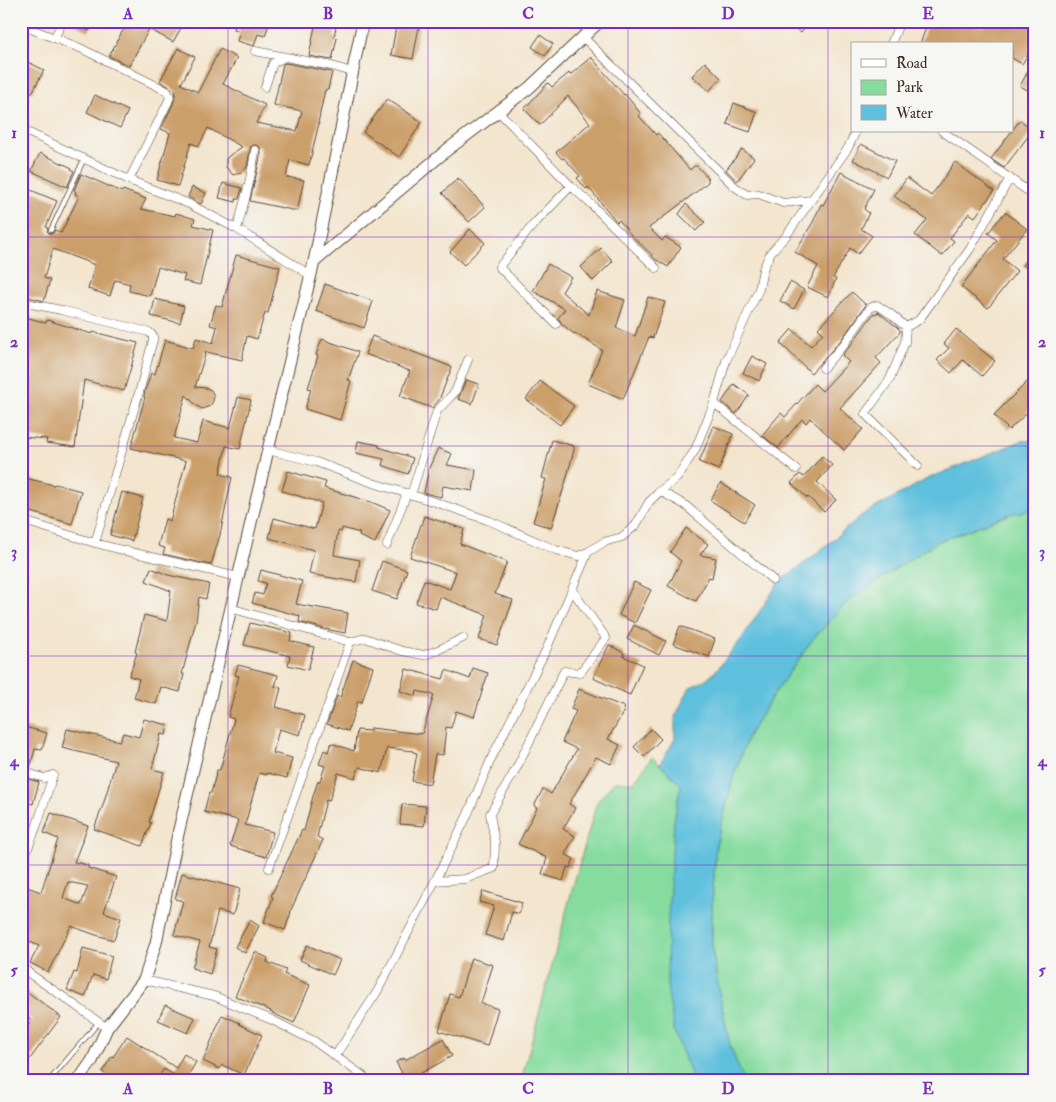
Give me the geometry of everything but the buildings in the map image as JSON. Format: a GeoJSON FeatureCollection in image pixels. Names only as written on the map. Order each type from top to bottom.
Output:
{"type":"FeatureCollection","features":[{"type":"Feature","properties":{"kind":"street"},"geometry":{"type":"LineString","coordinates":[[54,38],[63,21]]}},
{"type":"Feature","properties":{"kind":"street"},"geometry":{"type":"LineString","coordinates":[[78,1081],[92,1061],[103,1025],[144,980],[156,943],[178,834],[230,608],[314,262],[363,21]]}},
{"type":"Feature","properties":{"kind":"street"},"geometry":{"type":"LineString","coordinates":[[892,42],[900,21]]}},
{"type":"Feature","properties":{"kind":"street"},"geometry":{"type":"LineString","coordinates":[[314,262],[447,150],[529,88],[599,22]]}},
{"type":"Feature","properties":{"kind":"street"},"geometry":{"type":"LineString","coordinates":[[21,25],[80,48],[167,91],[170,97],[168,102],[129,180]]}},
{"type":"Feature","properties":{"kind":"street"},"geometry":{"type":"LineString","coordinates":[[583,37],[734,186],[747,195],[758,194],[783,203],[811,200]]}},
{"type":"Feature","properties":{"kind":"street"},"geometry":{"type":"LineString","coordinates":[[255,51],[332,66],[352,72]]}},
{"type":"Feature","properties":{"kind":"street"},"geometry":{"type":"LineString","coordinates":[[265,87],[273,63],[285,57]]}},
{"type":"Feature","properties":{"kind":"street"},"geometry":{"type":"LineString","coordinates":[[498,111],[571,186],[656,268]]}},
{"type":"Feature","properties":{"kind":"street"},"geometry":{"type":"LineString","coordinates":[[21,129],[129,180],[190,204],[237,229],[310,274]]}},
{"type":"Feature","properties":{"kind":"street"},"geometry":{"type":"LineString","coordinates":[[268,450],[316,462],[373,483],[490,521],[556,550],[578,556],[604,542],[622,537],[636,525],[649,502],[677,478],[694,450],[714,403],[726,361],[759,289],[763,268],[771,252],[786,236],[848,148],[856,132]]}},
{"type":"Feature","properties":{"kind":"street"},"geometry":{"type":"LineString","coordinates":[[943,132],[1035,196]]}},
{"type":"Feature","properties":{"kind":"street"},"geometry":{"type":"LineString","coordinates":[[237,229],[247,192],[255,150]]}},
{"type":"Feature","properties":{"kind":"street"},"geometry":{"type":"LineString","coordinates":[[906,327],[919,320],[970,249],[1010,178]]}},
{"type":"Feature","properties":{"kind":"street"},"geometry":{"type":"LineString","coordinates":[[556,324],[499,267],[533,225],[571,186]]}},
{"type":"Feature","properties":{"kind":"street"},"geometry":{"type":"LineString","coordinates":[[21,302],[149,332],[153,336],[140,390],[95,543]]}},
{"type":"Feature","properties":{"kind":"street"},"geometry":{"type":"LineString","coordinates":[[822,368],[845,343],[870,308],[877,305],[906,327]]}},
{"type":"Feature","properties":{"kind":"street"},"geometry":{"type":"LineString","coordinates":[[906,327],[905,342],[890,379],[865,414],[918,466]]}},
{"type":"Feature","properties":{"kind":"street"},"geometry":{"type":"LineString","coordinates":[[388,545],[409,494],[437,411],[455,392],[468,360]]}},
{"type":"Feature","properties":{"kind":"street"},"geometry":{"type":"LineString","coordinates":[[714,403],[796,469]]}},
{"type":"Feature","properties":{"kind":"street"},"geometry":{"type":"LineString","coordinates":[[660,491],[686,505],[773,580]]}},
{"type":"Feature","properties":{"kind":"street"},"geometry":{"type":"LineString","coordinates":[[21,520],[95,543],[238,577]]}},
{"type":"Feature","properties":{"kind":"street"},"geometry":{"type":"LineString","coordinates":[[335,1056],[377,992],[436,881],[492,757],[547,648],[588,552]]}},
{"type":"Feature","properties":{"kind":"street"},"geometry":{"type":"LineString","coordinates":[[436,881],[465,879],[494,868],[495,843],[490,814],[516,769],[564,671],[580,672],[606,638],[572,590]]}},
{"type":"Feature","properties":{"kind":"street"},"geometry":{"type":"LineString","coordinates":[[230,608],[350,642],[365,638],[402,651],[424,655],[463,638]]}},
{"type":"Feature","properties":{"kind":"street"},"geometry":{"type":"LineString","coordinates":[[269,868],[350,642]]}},
{"type":"Feature","properties":{"kind":"street"},"geometry":{"type":"LineString","coordinates":[[21,771],[44,778],[53,775],[38,825],[21,866]]}},
{"type":"Feature","properties":{"kind":"street"},"geometry":{"type":"LineString","coordinates":[[21,965],[30,974],[103,1025]]}},
{"type":"Feature","properties":{"kind":"street"},"geometry":{"type":"LineString","coordinates":[[144,980],[214,996],[272,1020],[314,1041],[363,1076],[366,1081]]}},
{"type":"Feature","properties":{"kind":"lane"},"geometry":{"type":"LineString","coordinates":[[51,230],[84,159]]}},
{"type":"Feature","properties":{"kind":"lane"},"geometry":{"type":"LineString","coordinates":[[49,1081],[103,1025]]}},
{"type":"Feature","properties":{"kind":"green space"},"geometry":{"type":"Polygon","coordinates":[[[1035,509],[1035,1081],[744,1081],[730,1046],[721,1002],[712,949],[712,905],[716,845],[734,775],[748,736],[776,691],[813,639],[846,603],[937,542],[1010,514],[1035,509]]]}},
{"type":"Feature","properties":{"kind":"green space"},"geometry":{"type":"Polygon","coordinates":[[[652,757],[681,785],[674,821],[674,1031],[694,1081],[521,1081],[597,802],[614,782],[634,782],[652,757]]]}},
{"type":"Feature","properties":{"kind":"water"},"geometry":{"type":"Polygon","coordinates":[[[1035,440],[1035,509],[1010,514],[937,542],[846,603],[813,639],[776,691],[748,736],[734,775],[716,845],[712,905],[712,949],[721,1002],[730,1046],[744,1081],[694,1081],[674,1031],[667,986],[668,917],[674,821],[681,785],[660,764],[675,739],[675,717],[690,687],[700,683],[714,673],[742,638],[779,582],[815,555],[862,515],[927,479],[1021,441],[1035,440]]]}}]}
